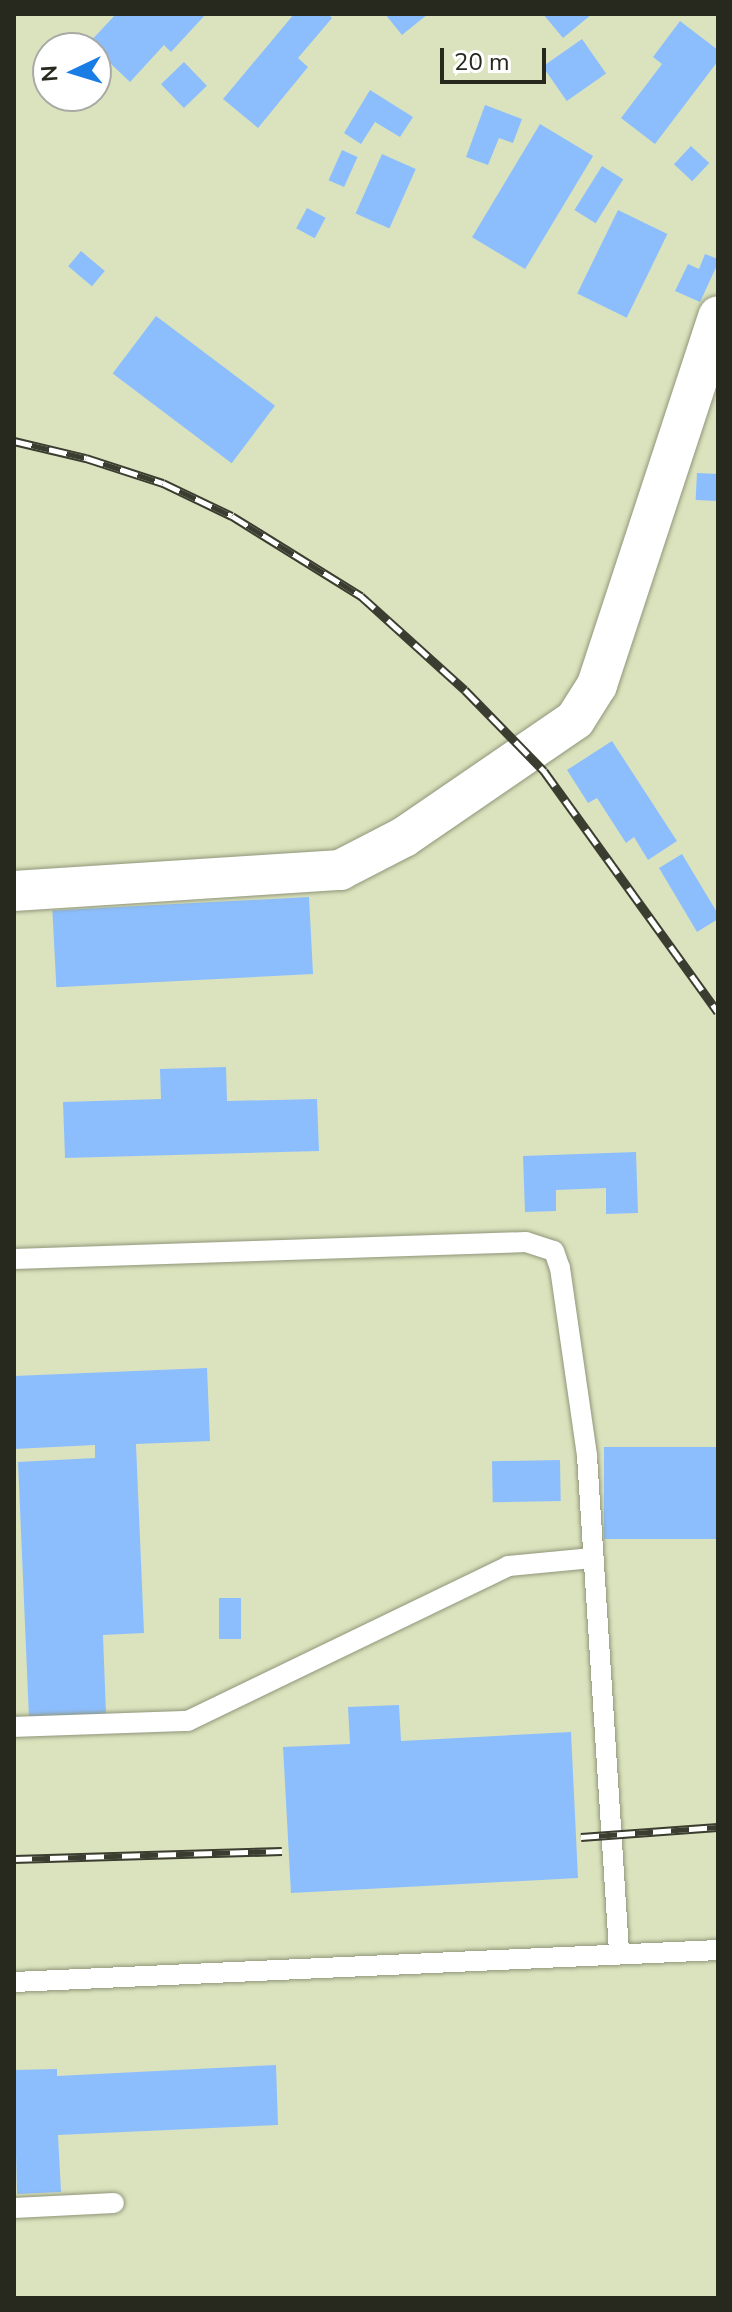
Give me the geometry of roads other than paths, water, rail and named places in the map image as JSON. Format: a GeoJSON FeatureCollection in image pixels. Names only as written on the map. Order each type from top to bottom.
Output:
{"type":"FeatureCollection","features":[{"type":"Feature","properties":{"kind":"street"},"geometry":{"type":"LineString","coordinates":[[14,891],[340,870],[404,837],[575,720],[597,685],[718,316]]}},
{"type":"Feature","properties":{"kind":"lane"},"geometry":{"type":"LineString","coordinates":[[14,1259],[526,1242],[554,1251],[560,1268],[587,1456],[619,1954]]}},
{"type":"Feature","properties":{"kind":"lane"},"geometry":{"type":"LineString","coordinates":[[14,1727],[188,1721],[508,1566],[593,1558]]}},
{"type":"Feature","properties":{"kind":"lane"},"geometry":{"type":"LineString","coordinates":[[14,1982],[718,1950]]}},
{"type":"Feature","properties":{"kind":"lane"},"geometry":{"type":"LineString","coordinates":[[14,2208],[114,2203]]}},
{"type":"Feature","properties":{"kind":"railway"},"geometry":{"type":"LineString","coordinates":[[14,441],[86,458],[163,483],[232,516],[361,596],[465,690],[544,771],[718,1012]]}},
{"type":"Feature","properties":{"kind":"railway"},"geometry":{"type":"LineString","coordinates":[[581,1837],[718,1827]]}},
{"type":"Feature","properties":{"kind":"railway"},"geometry":{"type":"LineString","coordinates":[[14,1859],[282,1851]]}}]}
